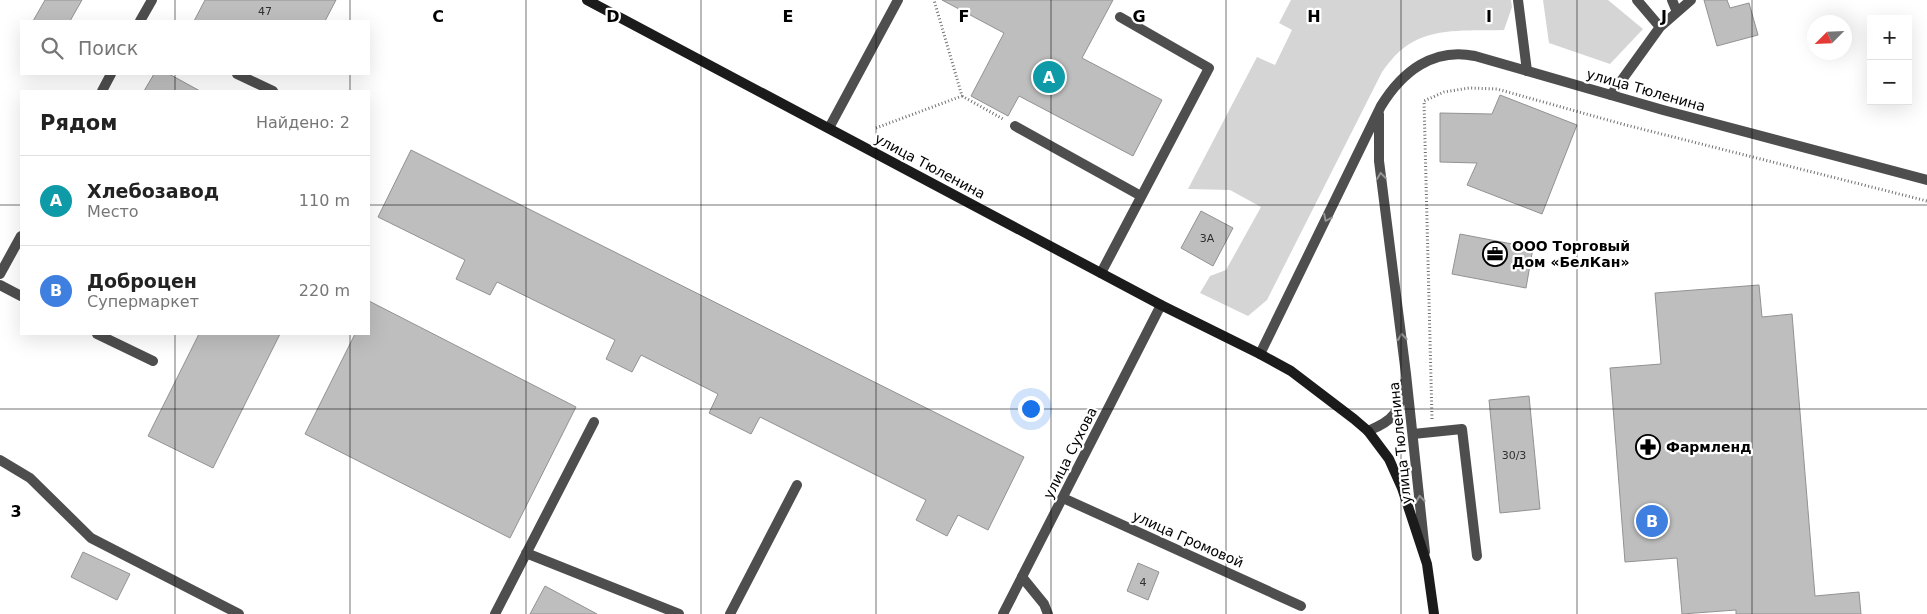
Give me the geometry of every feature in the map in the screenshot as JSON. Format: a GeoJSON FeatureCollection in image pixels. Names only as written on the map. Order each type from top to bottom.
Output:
{"type":"FeatureCollection","features":[{"type":"Feature","properties":{"kind":"main road","name":"улица Тюленина"},"geometry":{"type":"LineString","coordinates":[[587,0],[1291,372],[1354,418],[1368,431],[1389,459],[1402,488],[1427,564],[1434,614]]}},
{"type":"Feature","properties":{"kind":"street"},"geometry":{"type":"LineString","coordinates":[[141,20],[152,0]]}},
{"type":"Feature","properties":{"kind":"street"},"geometry":{"type":"LineString","coordinates":[[829,128],[898,0]]}},
{"type":"Feature","properties":{"kind":"street"},"geometry":{"type":"LineString","coordinates":[[1518,0],[1527,71]]}},
{"type":"Feature","properties":{"kind":"street"},"geometry":{"type":"LineString","coordinates":[[1637,0],[1660,27]]}},
{"type":"Feature","properties":{"kind":"street"},"geometry":{"type":"LineString","coordinates":[[1672,0],[1677,12]]}},
{"type":"Feature","properties":{"kind":"street"},"geometry":{"type":"LineString","coordinates":[[1611,95],[1660,27],[1691,0]]}},
{"type":"Feature","properties":{"kind":"street"},"geometry":{"type":"LineString","coordinates":[[1100,272],[1209,68],[1120,18]]}},
{"type":"Feature","properties":{"kind":"street","name":"улица Тюленина"},"geometry":{"type":"LineString","coordinates":[[1260,354],[1390,91],[1407,72],[1438,57],[1465,54],[1927,180]]}},
{"type":"Feature","properties":{"kind":"street"},"geometry":{"type":"LineString","coordinates":[[103,90],[110,75]]}},
{"type":"Feature","properties":{"kind":"street"},"geometry":{"type":"LineString","coordinates":[[238,75],[252,87],[267,90]]}},
{"type":"Feature","properties":{"kind":"street","name":"улица Тюленина"},"geometry":{"type":"LineString","coordinates":[[1379,111],[1379,161],[1406,374],[1427,564]]}},
{"type":"Feature","properties":{"kind":"street"},"geometry":{"type":"LineString","coordinates":[[1014,126],[1141,196]]}},
{"type":"Feature","properties":{"kind":"street"},"geometry":{"type":"LineString","coordinates":[[0,274],[20,238]]}},
{"type":"Feature","properties":{"kind":"street"},"geometry":{"type":"LineString","coordinates":[[0,285],[20,295]]}},
{"type":"Feature","properties":{"kind":"street","name":"улица Сухова"},"geometry":{"type":"LineString","coordinates":[[1004,614],[1161,305]]}},
{"type":"Feature","properties":{"kind":"street"},"geometry":{"type":"LineString","coordinates":[[99,335],[153,362]]}},
{"type":"Feature","properties":{"kind":"street"},"geometry":{"type":"LineString","coordinates":[[1368,431],[1385,424],[1392,418],[1400,402],[1406,374]]}},
{"type":"Feature","properties":{"kind":"street"},"geometry":{"type":"LineString","coordinates":[[495,614],[594,422]]}},
{"type":"Feature","properties":{"kind":"street"},"geometry":{"type":"LineString","coordinates":[[1413,434],[1462,429],[1477,556]]}},
{"type":"Feature","properties":{"kind":"street"},"geometry":{"type":"LineString","coordinates":[[0,460],[30,478],[91,538],[239,614]]}},
{"type":"Feature","properties":{"kind":"street"},"geometry":{"type":"LineString","coordinates":[[730,614],[797,484]]}},
{"type":"Feature","properties":{"kind":"street","name":"улица Громовой"},"geometry":{"type":"LineString","coordinates":[[1063,498],[1301,606]]}},
{"type":"Feature","properties":{"kind":"street"},"geometry":{"type":"LineString","coordinates":[[526,553],[679,614]]}},
{"type":"Feature","properties":{"kind":"street"},"geometry":{"type":"LineString","coordinates":[[1022,577],[1044,604],[1048,614]]}},
{"type":"Feature","properties":{"kind":"path"},"geometry":{"type":"LineString","coordinates":[[934,0],[962,96],[1014,126]]}},
{"type":"Feature","properties":{"kind":"path"},"geometry":{"type":"LineString","coordinates":[[1432,432],[1424,101],[1444,92],[1469,88],[1497,89],[1622,124],[1927,201]]}},
{"type":"Feature","properties":{"kind":"path"},"geometry":{"type":"LineString","coordinates":[[876,128],[962,96]]}},
{"type":"Feature","properties":{"kind":"shaded area"},"geometry":{"type":"Polygon","coordinates":[[[1291,0],[1511,0],[1512,7],[1504,30],[1463,30],[1423,37],[1411,43],[1393,58],[1382,72],[1267,300],[1248,316],[1200,293],[1210,276],[1226,270],[1261,207],[1230,190],[1188,189],[1257,57],[1275,65],[1292,30],[1279,23],[1291,0]]]}},
{"type":"Feature","properties":{"kind":"shaded area"},"geometry":{"type":"Polygon","coordinates":[[[1543,0],[1608,0],[1643,29],[1610,64],[1549,43],[1543,0]]]}},
{"type":"Feature","properties":{"kind":"building"},"geometry":{"type":"Polygon","coordinates":[[[45,0],[82,0],[71,20],[34,20],[45,0]]]}},
{"type":"Feature","properties":{"kind":"building"},"geometry":{"type":"Polygon","coordinates":[[[205,0],[336,0],[326,20],[195,20],[205,0]]]}},
{"type":"Feature","properties":{"kind":"building"},"geometry":{"type":"Polygon","coordinates":[[[942,0],[1113,0],[1082,58],[1162,100],[1133,156],[1019,96],[1008,116],[971,96],[1004,33],[942,0]]]}},
{"type":"Feature","properties":{"kind":"building"},"geometry":{"type":"Polygon","coordinates":[[[1704,0],[1727,0],[1730,8],[1749,3],[1758,35],[1717,46],[1704,0]]]}},
{"type":"Feature","properties":{"kind":"building"},"geometry":{"type":"Polygon","coordinates":[[[153,75],[171,75],[198,90],[145,90],[153,75]]]}},
{"type":"Feature","properties":{"kind":"building"},"geometry":{"type":"Polygon","coordinates":[[[1500,95],[1577,125],[1542,214],[1467,185],[1477,163],[1440,162],[1440,113],[1492,114],[1500,95]]]}},
{"type":"Feature","properties":{"kind":"building"},"geometry":{"type":"Polygon","coordinates":[[[411,150],[1024,457],[988,530],[958,515],[947,536],[916,520],[926,500],[760,417],[751,434],[709,413],[718,394],[641,355],[632,372],[606,359],[615,340],[497,282],[490,295],[456,279],[465,260],[378,217],[411,150]]]}},
{"type":"Feature","properties":{"kind":"building"},"geometry":{"type":"Polygon","coordinates":[[[1201,211],[1233,228],[1213,266],[1181,248],[1201,211]]]}},
{"type":"Feature","properties":{"kind":"building"},"geometry":{"type":"Polygon","coordinates":[[[1460,234],[1533,248],[1526,288],[1452,274],[1460,234]]]}},
{"type":"Feature","properties":{"kind":"building"},"geometry":{"type":"Polygon","coordinates":[[[1759,285],[1762,317],[1792,314],[1815,596],[1859,592],[1861,614],[1736,614],[1736,610],[1682,614],[1677,558],[1625,562],[1610,368],[1661,364],[1655,293],[1759,285]]]}},
{"type":"Feature","properties":{"kind":"building"},"geometry":{"type":"Polygon","coordinates":[[[370,302],[576,407],[510,538],[305,434],[354,335],[370,335],[370,302]]]}},
{"type":"Feature","properties":{"kind":"building"},"geometry":{"type":"Polygon","coordinates":[[[198,335],[280,335],[213,468],[148,436],[198,335]]]}},
{"type":"Feature","properties":{"kind":"building"},"geometry":{"type":"Polygon","coordinates":[[[1529,396],[1540,509],[1500,513],[1489,400],[1529,396]]]}},
{"type":"Feature","properties":{"kind":"building"},"geometry":{"type":"Polygon","coordinates":[[[83,552],[130,574],[117,600],[71,577],[83,552]]]}},
{"type":"Feature","properties":{"kind":"building"},"geometry":{"type":"Polygon","coordinates":[[[1138,563],[1159,572],[1148,600],[1127,591],[1138,563]]]}},
{"type":"Feature","properties":{"kind":"building"},"geometry":{"type":"Polygon","coordinates":[[[545,586],[597,614],[530,614],[545,586]]]}},
{"type":"Feature","properties":{"kind":"place","name":"Хлебозавод"},"geometry":{"type":"Point","coordinates":[1049,77]}},
{"type":"Feature","properties":{"kind":"place","name":"ООО Торговый Дом «БелКан»"},"geometry":{"type":"Point","coordinates":[1495,254]}},
{"type":"Feature","properties":{"kind":"place","name":"Фармленд"},"geometry":{"type":"Point","coordinates":[1648,447]}},
{"type":"Feature","properties":{"kind":"place","name":"Доброцен"},"geometry":{"type":"Point","coordinates":[1652,521]}}]}
